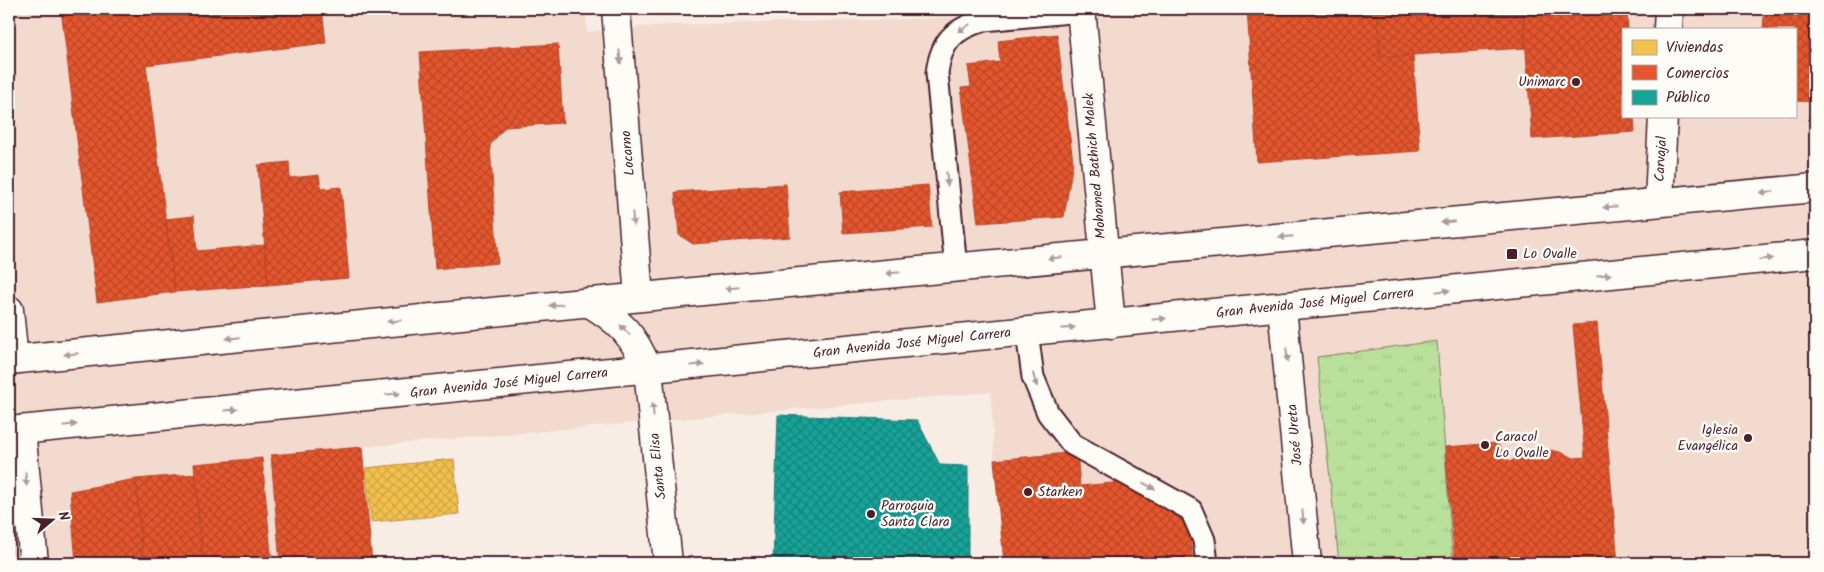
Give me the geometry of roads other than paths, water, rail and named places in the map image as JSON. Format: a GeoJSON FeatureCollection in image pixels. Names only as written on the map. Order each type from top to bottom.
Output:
{"type":"FeatureCollection","features":[{"type":"Feature","properties":{"kind":"main road","name":"Locarno"},"geometry":{"type":"LineString","coordinates":[[616,9],[640,297]]}},
{"type":"Feature","properties":{"kind":"main road"},"geometry":{"type":"LineString","coordinates":[[1668,28],[1669,9]]}},
{"type":"Feature","properties":{"kind":"main road","name":"Mohamed Bathich Malek"},"geometry":{"type":"LineString","coordinates":[[1081,10],[1110,324]]}},
{"type":"Feature","properties":{"kind":"main road","name":"Carvajal"},"geometry":{"type":"LineString","coordinates":[[1659,202],[1663,118]]}},
{"type":"Feature","properties":{"kind":"main road"},"geometry":{"type":"LineString","coordinates":[[9,310],[11,360],[640,297],[1815,188]]}},
{"type":"Feature","properties":{"kind":"main road","name":"Gran Avenida José Miguel Carrera"},"geometry":{"type":"LineString","coordinates":[[15,431],[1815,254]]}},
{"type":"Feature","properties":{"kind":"main road","name":"Santa Elisa"},"geometry":{"type":"LineString","coordinates":[[588,302],[610,315],[628,332],[640,350],[648,370],[668,563]]}},
{"type":"Feature","properties":{"kind":"main road","name":"José Ureta"},"geometry":{"type":"LineString","coordinates":[[1282,307],[1307,563]]}},
{"type":"Feature","properties":{"kind":"main road"},"geometry":{"type":"LineString","coordinates":[[15,431],[34,563]]}},
{"type":"Feature","properties":{"kind":"lane"},"geometry":{"type":"LineString","coordinates":[[956,268],[937,73],[939,55],[954,34],[971,24],[984,20],[1081,10]]}},
{"type":"Feature","properties":{"kind":"lane"},"geometry":{"type":"LineString","coordinates":[[1027,332],[1033,378],[1048,413],[1072,444],[1191,510],[1204,540],[1207,563]]}},
{"type":"Feature","properties":{"kind":"place","name":"Unimarc"},"geometry":{"type":"Point","coordinates":[1576,82]}},
{"type":"Feature","properties":{"kind":"place","name":"Lo Ovalle"},"geometry":{"type":"Point","coordinates":[1512,254]}},
{"type":"Feature","properties":{"kind":"place","name":"Iglesia Evangélica"},"geometry":{"type":"Point","coordinates":[1748,438]}},
{"type":"Feature","properties":{"kind":"place","name":"Caracol Lo Ovalle"},"geometry":{"type":"Point","coordinates":[1485,445]}},
{"type":"Feature","properties":{"kind":"place","name":"Starken"},"geometry":{"type":"Point","coordinates":[1028,492]}},
{"type":"Feature","properties":{"kind":"place","name":"Parroquia Santa Clara"},"geometry":{"type":"Point","coordinates":[871,514]}}]}
